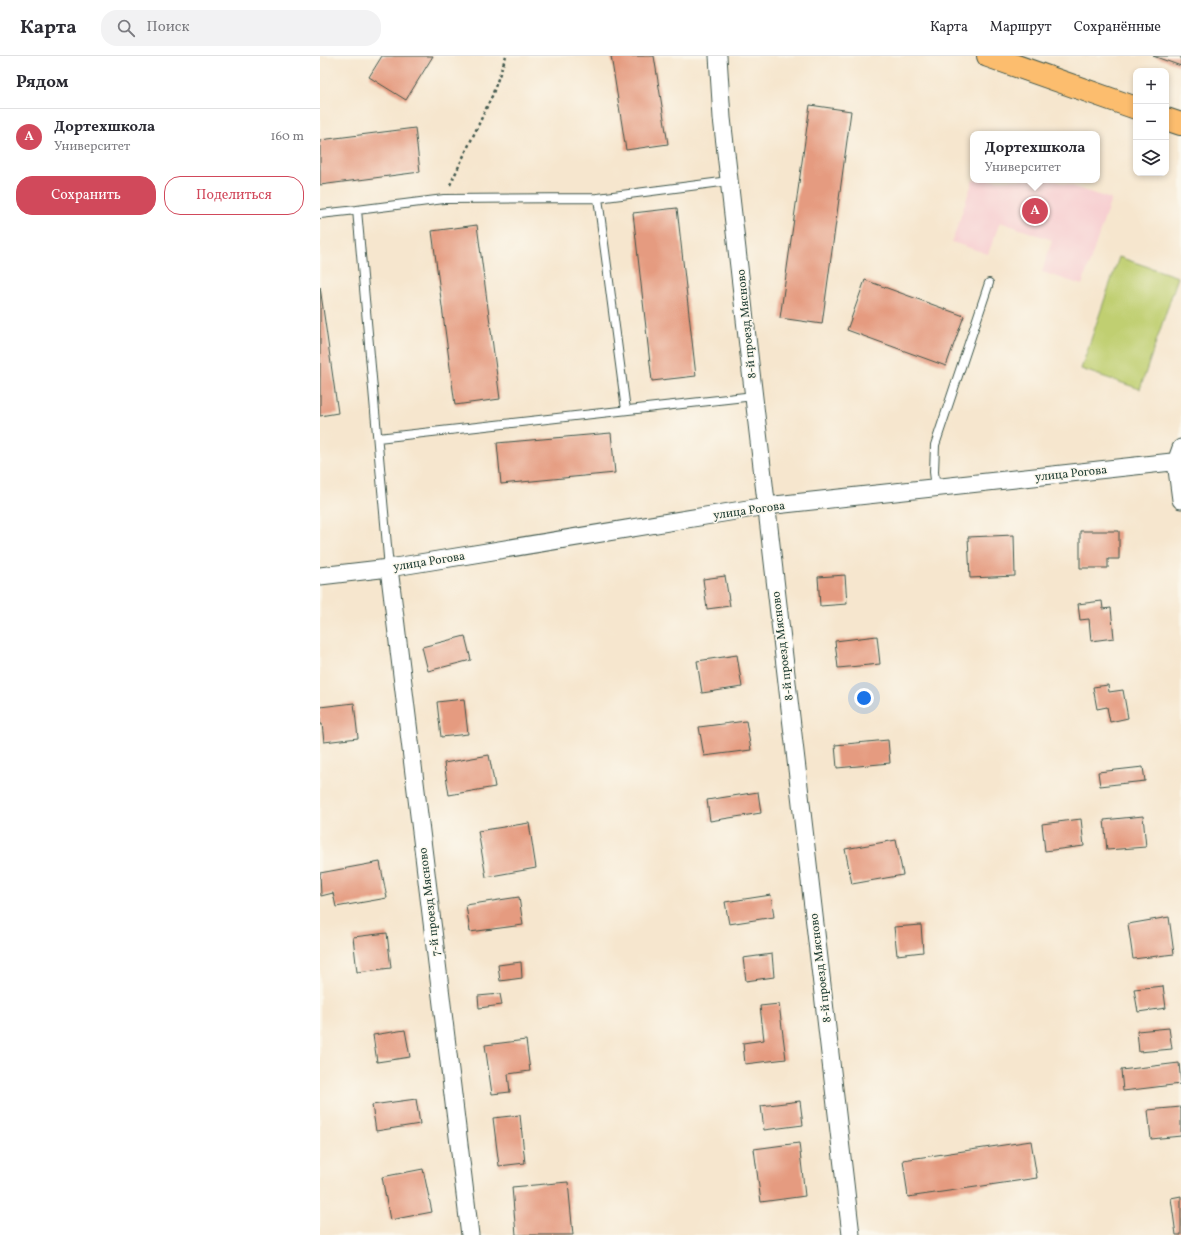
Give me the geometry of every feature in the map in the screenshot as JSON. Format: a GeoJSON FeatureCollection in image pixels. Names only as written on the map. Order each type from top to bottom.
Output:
{"type":"FeatureCollection","features":[{"type":"Feature","properties":{"kind":"main road"},"geometry":{"type":"LineString","coordinates":[[988,56],[1133,107]]}},
{"type":"Feature","properties":{"kind":"main road"},"geometry":{"type":"LineString","coordinates":[[1169,120],[1181,124]]}},
{"type":"Feature","properties":{"kind":"street","name":"8-й проезд Мясново"},"geometry":{"type":"LineString","coordinates":[[718,56],[722,118],[729,181],[851,1235]]}},
{"type":"Feature","properties":{"kind":"street","name":"улица Рогова"},"geometry":{"type":"LineString","coordinates":[[320,576],[389,568],[766,506],[936,488],[1179,457]]}},
{"type":"Feature","properties":{"kind":"street"},"geometry":{"type":"LineString","coordinates":[[1179,457],[1181,500]]}},
{"type":"Feature","properties":{"kind":"street","name":"7-й проезд Мясново"},"geometry":{"type":"LineString","coordinates":[[389,568],[470,1235]]}},
{"type":"Feature","properties":{"kind":"lane"},"geometry":{"type":"LineString","coordinates":[[320,214],[444,199],[598,198],[729,181]]}},
{"type":"Feature","properties":{"kind":"lane"},"geometry":{"type":"LineString","coordinates":[[598,198],[626,410]]}},
{"type":"Feature","properties":{"kind":"lane"},"geometry":{"type":"LineString","coordinates":[[358,210],[389,568]]}},
{"type":"Feature","properties":{"kind":"lane"},"geometry":{"type":"LineString","coordinates":[[936,488],[934,472],[935,445],[989,283]]}},
{"type":"Feature","properties":{"kind":"lane"},"geometry":{"type":"LineString","coordinates":[[378,438],[754,396]]}},
{"type":"Feature","properties":{"kind":"path"},"geometry":{"type":"LineString","coordinates":[[444,199],[492,96],[506,56]]}},
{"type":"Feature","properties":{"kind":"shaded area"},"geometry":{"type":"Polygon","coordinates":[[[972,183],[1062,183],[1111,199],[1082,285],[1042,272],[1052,240],[1000,222],[988,254],[952,242],[972,183]]]}},
{"type":"Feature","properties":{"kind":"green space"},"geometry":{"type":"Polygon","coordinates":[[[1119,257],[1178,277],[1140,389],[1081,369],[1119,257]]]}},
{"type":"Feature","properties":{"kind":"building"},"geometry":{"type":"Polygon","coordinates":[[[382,56],[433,56],[406,100],[369,77],[382,56]]]}},
{"type":"Feature","properties":{"kind":"building"},"geometry":{"type":"Polygon","coordinates":[[[611,56],[654,56],[668,144],[626,150],[611,56]]]}},
{"type":"Feature","properties":{"kind":"building"},"geometry":{"type":"Polygon","coordinates":[[[1153,56],[1181,56],[1181,66],[1153,56]]]}},
{"type":"Feature","properties":{"kind":"building"},"geometry":{"type":"Polygon","coordinates":[[[810,105],[851,111],[822,324],[780,318],[810,105]]]}},
{"type":"Feature","properties":{"kind":"building"},"geometry":{"type":"Polygon","coordinates":[[[415,128],[420,172],[320,185],[320,140],[415,128]]]}},
{"type":"Feature","properties":{"kind":"building"},"geometry":{"type":"Polygon","coordinates":[[[677,208],[696,376],[652,381],[633,213],[677,208]]]}},
{"type":"Feature","properties":{"kind":"building"},"geometry":{"type":"Polygon","coordinates":[[[477,225],[500,399],[455,405],[432,231],[477,225]]]}},
{"type":"Feature","properties":{"kind":"building"},"geometry":{"type":"Polygon","coordinates":[[[865,280],[964,316],[946,366],[847,330],[865,280]]]}},
{"type":"Feature","properties":{"kind":"building"},"geometry":{"type":"Polygon","coordinates":[[[320,287],[338,413],[320,416],[320,287]]]}},
{"type":"Feature","properties":{"kind":"building"},"geometry":{"type":"Polygon","coordinates":[[[611,433],[615,473],[501,484],[497,443],[611,433]]]}},
{"type":"Feature","properties":{"kind":"building"},"geometry":{"type":"Polygon","coordinates":[[[1080,531],[1119,531],[1119,559],[1108,559],[1108,568],[1080,568],[1080,531]]]}},
{"type":"Feature","properties":{"kind":"building"},"geometry":{"type":"Polygon","coordinates":[[[1014,535],[1015,576],[970,578],[968,537],[1014,535]]]}},
{"type":"Feature","properties":{"kind":"building"},"geometry":{"type":"Polygon","coordinates":[[[845,575],[847,604],[820,606],[818,577],[845,575]]]}},
{"type":"Feature","properties":{"kind":"building"},"geometry":{"type":"Polygon","coordinates":[[[725,576],[730,606],[707,609],[703,579],[725,576]]]}},
{"type":"Feature","properties":{"kind":"building"},"geometry":{"type":"Polygon","coordinates":[[[1102,601],[1103,609],[1111,608],[1114,638],[1091,641],[1089,619],[1080,620],[1078,604],[1102,601]]]}},
{"type":"Feature","properties":{"kind":"building"},"geometry":{"type":"Polygon","coordinates":[[[465,636],[471,660],[428,671],[422,647],[465,636]]]}},
{"type":"Feature","properties":{"kind":"building"},"geometry":{"type":"Polygon","coordinates":[[[877,636],[880,664],[838,668],[835,641],[877,636]]]}},
{"type":"Feature","properties":{"kind":"building"},"geometry":{"type":"Polygon","coordinates":[[[737,655],[742,687],[702,693],[697,661],[737,655]]]}},
{"type":"Feature","properties":{"kind":"building"},"geometry":{"type":"Polygon","coordinates":[[[1108,685],[1109,692],[1123,690],[1128,718],[1110,722],[1107,707],[1097,709],[1093,687],[1108,685]]]}},
{"type":"Feature","properties":{"kind":"building"},"geometry":{"type":"Polygon","coordinates":[[[464,699],[468,734],[441,737],[437,702],[464,699]]]}},
{"type":"Feature","properties":{"kind":"building"},"geometry":{"type":"Polygon","coordinates":[[[354,703],[358,738],[324,742],[322,724],[320,724],[320,707],[354,703]]]}},
{"type":"Feature","properties":{"kind":"building"},"geometry":{"type":"Polygon","coordinates":[[[746,721],[751,750],[704,756],[699,727],[746,721]]]}},
{"type":"Feature","properties":{"kind":"building"},"geometry":{"type":"Polygon","coordinates":[[[888,740],[890,763],[837,768],[835,745],[888,740]]]}},
{"type":"Feature","properties":{"kind":"building"},"geometry":{"type":"Polygon","coordinates":[[[489,755],[495,787],[449,795],[444,763],[489,755]]]}},
{"type":"Feature","properties":{"kind":"building"},"geometry":{"type":"Polygon","coordinates":[[[1143,767],[1145,781],[1100,786],[1098,772],[1143,767]]]}},
{"type":"Feature","properties":{"kind":"building"},"geometry":{"type":"Polygon","coordinates":[[[758,792],[761,813],[710,821],[707,800],[758,792]]]}},
{"type":"Feature","properties":{"kind":"building"},"geometry":{"type":"Polygon","coordinates":[[[1143,816],[1146,847],[1107,850],[1104,820],[1143,816]]]}},
{"type":"Feature","properties":{"kind":"building"},"geometry":{"type":"Polygon","coordinates":[[[1081,819],[1084,846],[1045,851],[1042,824],[1081,819]]]}},
{"type":"Feature","properties":{"kind":"building"},"geometry":{"type":"Polygon","coordinates":[[[529,823],[536,868],[486,877],[478,831],[529,823]]]}},
{"type":"Feature","properties":{"kind":"building"},"geometry":{"type":"Polygon","coordinates":[[[896,840],[903,875],[852,884],[845,849],[896,840]]]}},
{"type":"Feature","properties":{"kind":"building"},"geometry":{"type":"Polygon","coordinates":[[[380,862],[387,898],[336,907],[333,893],[321,896],[320,873],[380,862]]]}},
{"type":"Feature","properties":{"kind":"building"},"geometry":{"type":"Polygon","coordinates":[[[771,895],[774,917],[729,924],[725,902],[771,895]]]}},
{"type":"Feature","properties":{"kind":"building"},"geometry":{"type":"Polygon","coordinates":[[[519,897],[523,925],[470,932],[466,905],[519,897]]]}},
{"type":"Feature","properties":{"kind":"building"},"geometry":{"type":"Polygon","coordinates":[[[1169,917],[1174,954],[1133,959],[1128,924],[1169,917]]]}},
{"type":"Feature","properties":{"kind":"building"},"geometry":{"type":"Polygon","coordinates":[[[921,925],[923,952],[897,955],[894,927],[921,925]]]}},
{"type":"Feature","properties":{"kind":"building"},"geometry":{"type":"Polygon","coordinates":[[[387,933],[391,968],[357,972],[353,937],[387,933]]]}},
{"type":"Feature","properties":{"kind":"building"},"geometry":{"type":"Polygon","coordinates":[[[772,954],[774,977],[746,981],[743,958],[772,954]]]}},
{"type":"Feature","properties":{"kind":"building"},"geometry":{"type":"Polygon","coordinates":[[[521,962],[522,978],[500,981],[498,965],[521,962]]]}},
{"type":"Feature","properties":{"kind":"building"},"geometry":{"type":"Polygon","coordinates":[[[1163,986],[1166,1008],[1138,1012],[1134,989],[1163,986]]]}},
{"type":"Feature","properties":{"kind":"building"},"geometry":{"type":"Polygon","coordinates":[[[500,994],[502,1005],[479,1008],[478,996],[500,994]]]}},
{"type":"Feature","properties":{"kind":"building"},"geometry":{"type":"Polygon","coordinates":[[[779,1004],[786,1059],[745,1064],[743,1043],[764,1040],[760,1006],[779,1004]]]}},
{"type":"Feature","properties":{"kind":"building"},"geometry":{"type":"Polygon","coordinates":[[[1169,1028],[1172,1049],[1139,1052],[1137,1031],[1169,1028]]]}},
{"type":"Feature","properties":{"kind":"building"},"geometry":{"type":"Polygon","coordinates":[[[405,1030],[410,1057],[377,1062],[373,1035],[405,1030]]]}},
{"type":"Feature","properties":{"kind":"building"},"geometry":{"type":"Polygon","coordinates":[[[526,1040],[530,1071],[508,1074],[510,1092],[492,1094],[485,1045],[526,1040]]]}},
{"type":"Feature","properties":{"kind":"building"},"geometry":{"type":"Polygon","coordinates":[[[1179,1063],[1181,1084],[1123,1091],[1121,1070],[1179,1063]]]}},
{"type":"Feature","properties":{"kind":"building"},"geometry":{"type":"Polygon","coordinates":[[[416,1099],[420,1124],[376,1131],[372,1105],[416,1099]]]}},
{"type":"Feature","properties":{"kind":"building"},"geometry":{"type":"Polygon","coordinates":[[[800,1101],[803,1125],[764,1130],[761,1106],[800,1101]]]}},
{"type":"Feature","properties":{"kind":"building"},"geometry":{"type":"Polygon","coordinates":[[[1181,1107],[1181,1136],[1151,1139],[1148,1110],[1181,1107]]]}},
{"type":"Feature","properties":{"kind":"building"},"geometry":{"type":"Polygon","coordinates":[[[520,1115],[525,1163],[499,1166],[493,1118],[520,1115]]]}},
{"type":"Feature","properties":{"kind":"building"},"geometry":{"type":"Polygon","coordinates":[[[1031,1141],[1037,1178],[908,1197],[903,1160],[1031,1141]]]}},
{"type":"Feature","properties":{"kind":"building"},"geometry":{"type":"Polygon","coordinates":[[[799,1143],[805,1196],[761,1202],[754,1149],[799,1143]]]}},
{"type":"Feature","properties":{"kind":"building"},"geometry":{"type":"Polygon","coordinates":[[[423,1169],[432,1212],[390,1220],[382,1177],[423,1169]]]}},
{"type":"Feature","properties":{"kind":"building"},"geometry":{"type":"Polygon","coordinates":[[[568,1182],[573,1235],[516,1235],[512,1187],[568,1182]]]}},
{"type":"Feature","properties":{"kind":"building"},"geometry":{"type":"Polygon","coordinates":[[[1181,1196],[1181,1235],[1176,1235],[1171,1198],[1181,1196]]]}},
{"type":"Feature","properties":{"kind":"place","name":"Дортехшкола"},"geometry":{"type":"Point","coordinates":[1035,211]}}]}
